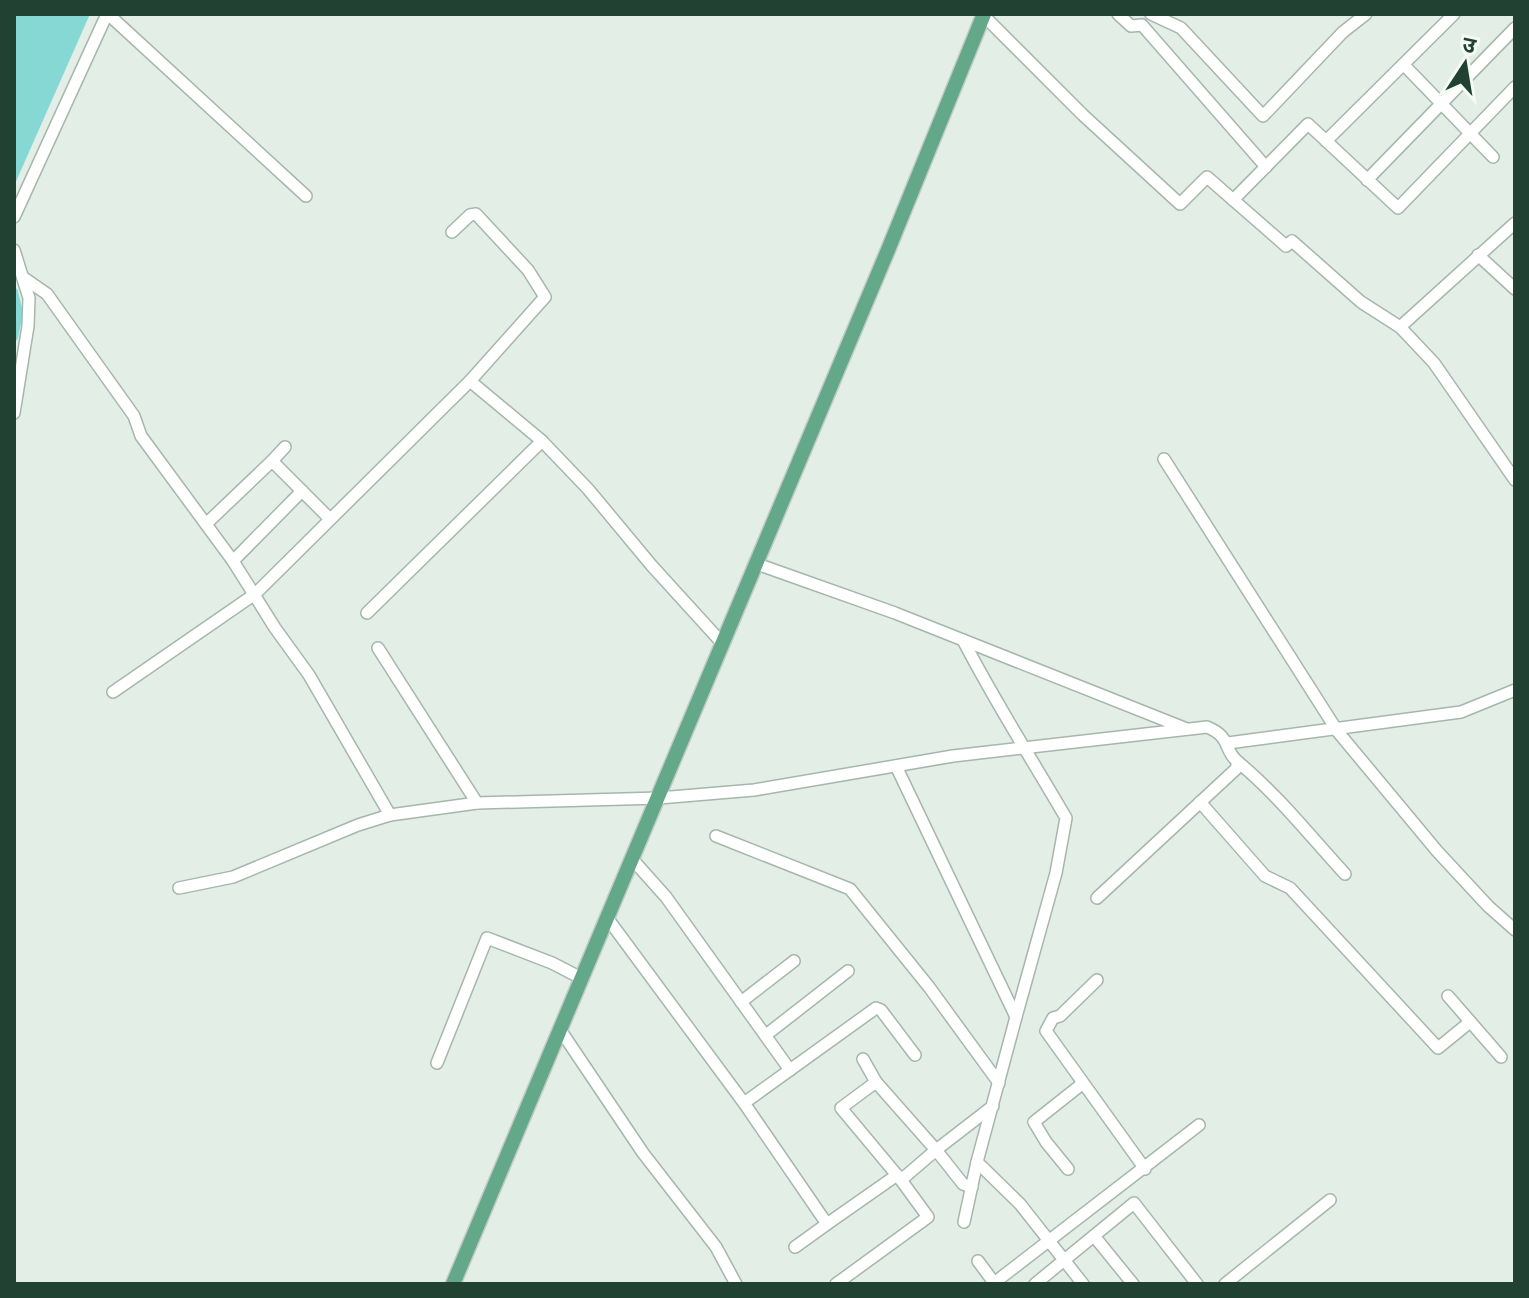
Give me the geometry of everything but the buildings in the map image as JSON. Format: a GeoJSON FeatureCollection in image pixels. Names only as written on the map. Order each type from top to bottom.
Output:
{"type":"FeatureCollection","features":[{"type":"Feature","properties":{"kind":"main road"},"geometry":{"type":"LineString","coordinates":[[453,1284],[757,564],[983,15]]}},
{"type":"Feature","properties":{"kind":"street"},"geometry":{"type":"LineString","coordinates":[[14,217],[107,14],[306,196]]}},
{"type":"Feature","properties":{"kind":"street"},"geometry":{"type":"LineString","coordinates":[[1118,14],[1131,26],[1142,25],[1266,167]]}},
{"type":"Feature","properties":{"kind":"street"},"geometry":{"type":"LineString","coordinates":[[1151,14],[1181,28],[1263,116],[1343,32],[1366,14]]}},
{"type":"Feature","properties":{"kind":"street"},"geometry":{"type":"LineString","coordinates":[[1326,141],[1454,14]]}},
{"type":"Feature","properties":{"kind":"street"},"geometry":{"type":"LineString","coordinates":[[983,15],[1083,115],[1180,204],[1207,177],[1286,246],[1292,241],[1361,302],[1400,327],[1434,363],[1514,478]]}},
{"type":"Feature","properties":{"kind":"street"},"geometry":{"type":"LineString","coordinates":[[1367,180],[1515,28]]}},
{"type":"Feature","properties":{"kind":"street"},"geometry":{"type":"LineString","coordinates":[[1404,65],[1493,157]]}},
{"type":"Feature","properties":{"kind":"street"},"geometry":{"type":"LineString","coordinates":[[1233,200],[1308,124],[1398,208],[1515,87]]}},
{"type":"Feature","properties":{"kind":"street"},"geometry":{"type":"LineString","coordinates":[[113,692],[255,594],[470,381],[545,297],[528,270],[476,214],[470,215],[452,232]]}},
{"type":"Feature","properties":{"kind":"street"},"geometry":{"type":"LineString","coordinates":[[1400,327],[1515,223]]}},
{"type":"Feature","properties":{"kind":"street"},"geometry":{"type":"LineString","coordinates":[[14,250],[29,298],[28,326],[14,413]]}},
{"type":"Feature","properties":{"kind":"street"},"geometry":{"type":"LineString","coordinates":[[1478,255],[1515,289]]}},
{"type":"Feature","properties":{"kind":"street"},"geometry":{"type":"LineString","coordinates":[[24,278],[47,294],[134,416],[141,436],[233,561],[309,675],[390,815]]}},
{"type":"Feature","properties":{"kind":"street"},"geometry":{"type":"LineString","coordinates":[[470,381],[542,441],[723,644]]}},
{"type":"Feature","properties":{"kind":"street"},"geometry":{"type":"LineString","coordinates":[[367,613],[542,441]]}},
{"type":"Feature","properties":{"kind":"street"},"geometry":{"type":"LineString","coordinates":[[206,524],[285,447]]}},
{"type":"Feature","properties":{"kind":"street"},"geometry":{"type":"LineString","coordinates":[[1164,459],[1337,729],[1437,851],[1515,930]]}},
{"type":"Feature","properties":{"kind":"street"},"geometry":{"type":"LineString","coordinates":[[272,461],[330,519]]}},
{"type":"Feature","properties":{"kind":"street"},"geometry":{"type":"LineString","coordinates":[[233,561],[302,491]]}},
{"type":"Feature","properties":{"kind":"street"},"geometry":{"type":"LineString","coordinates":[[757,564],[963,640],[1187,729]]}},
{"type":"Feature","properties":{"kind":"street"},"geometry":{"type":"LineString","coordinates":[[963,640],[995,704],[1066,818],[1056,873],[977,1162],[964,1222]]}},
{"type":"Feature","properties":{"kind":"street"},"geometry":{"type":"LineString","coordinates":[[378,648],[477,803]]}},
{"type":"Feature","properties":{"kind":"street"},"geometry":{"type":"LineString","coordinates":[[1228,743],[1461,712],[1515,690]]}},
{"type":"Feature","properties":{"kind":"street"},"geometry":{"type":"LineString","coordinates":[[179,888],[233,877],[358,825],[390,815],[477,803],[659,798],[754,790],[1025,748],[1207,727],[1218,732],[1238,762],[1263,783],[1345,874]]}},
{"type":"Feature","properties":{"kind":"street"},"geometry":{"type":"LineString","coordinates":[[1097,898],[1236,769],[1238,762]]}},
{"type":"Feature","properties":{"kind":"street"},"geometry":{"type":"LineString","coordinates":[[896,766],[1016,1017]]}},
{"type":"Feature","properties":{"kind":"street"},"geometry":{"type":"LineString","coordinates":[[1200,802],[1265,876],[1290,888],[1438,1048],[1470,1022]]}},
{"type":"Feature","properties":{"kind":"street"},"geometry":{"type":"LineString","coordinates":[[716,836],[850,889],[929,987],[999,1083]]}},
{"type":"Feature","properties":{"kind":"street"},"geometry":{"type":"LineString","coordinates":[[633,860],[666,897],[790,1070]]}},
{"type":"Feature","properties":{"kind":"street"},"geometry":{"type":"LineString","coordinates":[[608,919],[744,1103],[827,1224]]}},
{"type":"Feature","properties":{"kind":"street"},"geometry":{"type":"LineString","coordinates":[[437,1063],[487,938],[552,963],[583,979]]}},
{"type":"Feature","properties":{"kind":"street"},"geometry":{"type":"LineString","coordinates":[[741,1002],[794,961]]}},
{"type":"Feature","properties":{"kind":"street"},"geometry":{"type":"LineString","coordinates":[[766,1035],[848,971]]}},
{"type":"Feature","properties":{"kind":"street"},"geometry":{"type":"LineString","coordinates":[[1097,980],[1060,1016],[1053,1018],[1046,1031],[1145,1169]]}},
{"type":"Feature","properties":{"kind":"street"},"geometry":{"type":"LineString","coordinates":[[1448,996],[1501,1057]]}},
{"type":"Feature","properties":{"kind":"street"},"geometry":{"type":"LineString","coordinates":[[744,1103],[876,1008],[881,1010],[915,1055]]}},
{"type":"Feature","properties":{"kind":"street"},"geometry":{"type":"LineString","coordinates":[[561,1031],[643,1153],[716,1247],[736,1284]]}},
{"type":"Feature","properties":{"kind":"street"},"geometry":{"type":"LineString","coordinates":[[863,1059],[876,1082],[963,1184],[972,1187]]}},
{"type":"Feature","properties":{"kind":"street"},"geometry":{"type":"LineString","coordinates":[[836,1284],[928,1217],[841,1108],[876,1082]]}},
{"type":"Feature","properties":{"kind":"street"},"geometry":{"type":"LineString","coordinates":[[1068,1169],[1034,1122],[1082,1084]]}},
{"type":"Feature","properties":{"kind":"street"},"geometry":{"type":"LineString","coordinates":[[795,1247],[899,1177],[993,1106]]}},
{"type":"Feature","properties":{"kind":"street"},"geometry":{"type":"LineString","coordinates":[[978,1261],[994,1284],[1199,1125]]}},
{"type":"Feature","properties":{"kind":"street"},"geometry":{"type":"LineString","coordinates":[[977,1162],[1020,1204],[1083,1284]]}},
{"type":"Feature","properties":{"kind":"street"},"geometry":{"type":"LineString","coordinates":[[1225,1284],[1330,1200]]}},
{"type":"Feature","properties":{"kind":"street"},"geometry":{"type":"LineString","coordinates":[[1035,1284],[1134,1203],[1197,1284]]}},
{"type":"Feature","properties":{"kind":"street"},"geometry":{"type":"LineString","coordinates":[[1094,1236],[1133,1284]]}},
{"type":"Feature","properties":{"kind":"water"},"geometry":{"type":"Polygon","coordinates":[[[14,14],[90,14],[14,186],[14,14]]]}},
{"type":"Feature","properties":{"kind":"waterway"},"geometry":{"type":"LineString","coordinates":[[14,292],[19,313],[14,337]]}}]}
